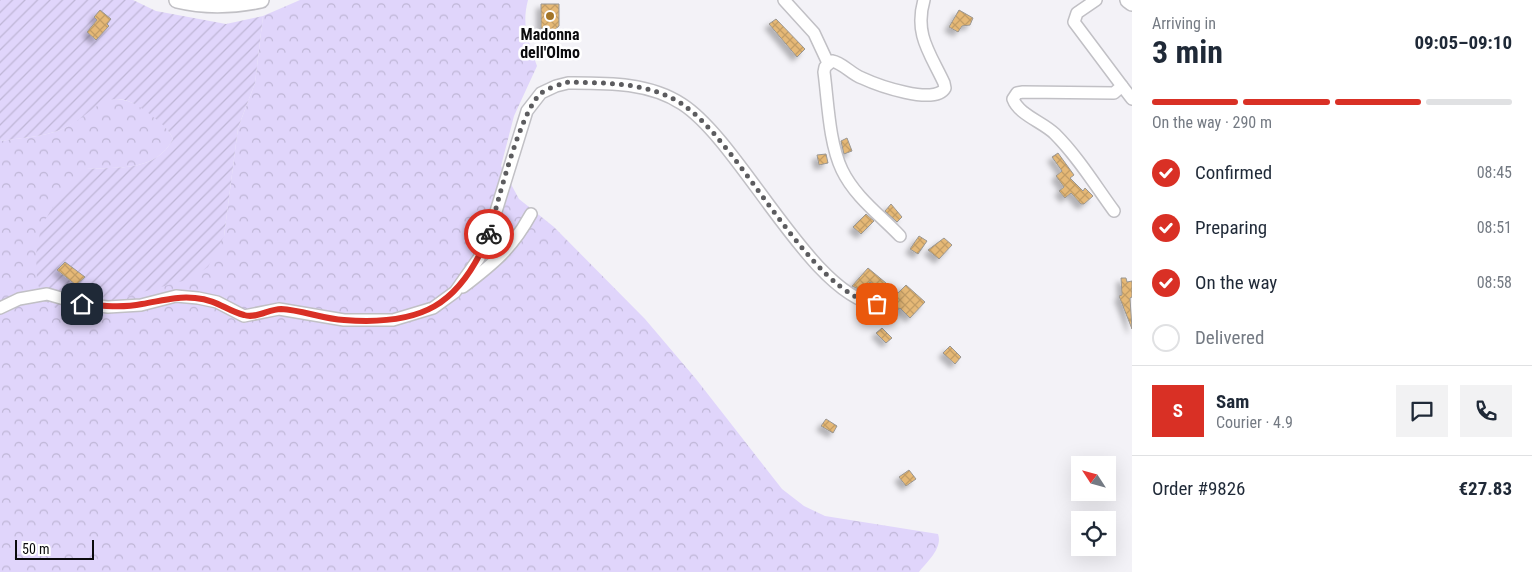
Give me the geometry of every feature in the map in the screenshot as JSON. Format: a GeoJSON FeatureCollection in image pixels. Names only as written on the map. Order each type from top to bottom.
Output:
{"type":"FeatureCollection","features":[{"type":"Feature","properties":{"kind":"main road"},"geometry":{"type":"LineString","coordinates":[[177,0],[212,6],[234,5],[261,0]]}},
{"type":"Feature","properties":{"kind":"main road"},"geometry":{"type":"LineString","coordinates":[[1128,0],[1132,3]]}},
{"type":"Feature","properties":{"kind":"street"},"geometry":{"type":"LineString","coordinates":[[784,0],[814,33],[828,63],[824,72],[834,147],[842,170],[858,194],[900,236]]}},
{"type":"Feature","properties":{"kind":"street"},"geometry":{"type":"LineString","coordinates":[[828,63],[837,62],[861,78],[893,89],[930,97],[939,95],[945,88],[944,83],[922,37],[919,25],[924,0]]}},
{"type":"Feature","properties":{"kind":"street"},"geometry":{"type":"LineString","coordinates":[[1096,0],[1077,13],[1074,22],[1132,99]]}},
{"type":"Feature","properties":{"kind":"street"},"geometry":{"type":"LineString","coordinates":[[455,292],[479,258],[489,234],[527,111],[541,93],[556,86],[574,83],[645,87],[681,103],[710,128],[732,154],[761,196],[825,271],[856,296],[877,304]]}},
{"type":"Feature","properties":{"kind":"street"},"geometry":{"type":"LineString","coordinates":[[1114,211],[1082,166],[1054,132],[1022,110],[1013,99],[1017,93],[1023,92],[1114,93],[1122,86]]}},
{"type":"Feature","properties":{"kind":"street"},"geometry":{"type":"LineString","coordinates":[[0,308],[18,299],[47,294],[82,304],[108,307],[141,305],[176,296],[218,302],[244,316],[280,309],[344,320],[393,320],[433,308],[500,259],[522,230],[531,214]]}},
{"type":"Feature","properties":{"kind":"green space"},"geometry":{"type":"Polygon","coordinates":[[[0,0],[133,0],[156,11],[226,24],[263,16],[255,83],[238,128],[224,236],[208,267],[190,279],[110,301],[57,309],[44,300],[37,282],[36,254],[41,227],[61,193],[86,169],[135,166],[157,157],[166,150],[173,139],[165,127],[147,112],[132,103],[120,99],[110,100],[101,104],[60,130],[39,136],[0,141],[0,0]]]}},
{"type":"Feature","properties":{"kind":"green space"},"geometry":{"type":"Polygon","coordinates":[[[300,0],[528,0],[525,18],[526,26],[537,66],[514,116],[501,166],[519,199],[554,227],[645,319],[696,379],[782,489],[804,506],[825,516],[938,534],[939,539],[936,550],[919,572],[0,572],[0,141],[39,136],[60,130],[91,108],[111,99],[132,103],[153,114],[168,131],[173,139],[166,150],[157,157],[135,166],[86,169],[224,236],[238,128],[255,83],[263,16],[300,0]]]}},
{"type":"Feature","properties":{"kind":"building","name":"Madonna dell'Olmo"},"geometry":{"type":"Polygon","coordinates":[[[541,4],[559,4],[559,26],[552,32],[541,28],[541,4]]]}},
{"type":"Feature","properties":{"kind":"building"},"geometry":{"type":"Polygon","coordinates":[[[100,10],[111,19],[107,24],[109,26],[96,40],[87,32],[97,20],[94,17],[100,10]]]}},
{"type":"Feature","properties":{"kind":"building"},"geometry":{"type":"Polygon","coordinates":[[[959,10],[973,18],[970,25],[962,26],[958,32],[949,27],[959,10]]]}},
{"type":"Feature","properties":{"kind":"building"},"geometry":{"type":"Polygon","coordinates":[[[776,19],[805,49],[797,57],[769,24],[776,19]]]}},
{"type":"Feature","properties":{"kind":"building"},"geometry":{"type":"Polygon","coordinates":[[[847,138],[852,151],[844,154],[841,141],[847,138]]]}},
{"type":"Feature","properties":{"kind":"building"},"geometry":{"type":"Polygon","coordinates":[[[1058,153],[1074,175],[1070,178],[1083,191],[1085,188],[1093,196],[1084,204],[1081,204],[1071,193],[1065,198],[1059,191],[1064,187],[1056,176],[1062,171],[1052,157],[1058,153]]]}},
{"type":"Feature","properties":{"kind":"building"},"geometry":{"type":"Polygon","coordinates":[[[826,154],[828,163],[819,165],[817,155],[826,154]]]}},
{"type":"Feature","properties":{"kind":"building"},"geometry":{"type":"Polygon","coordinates":[[[891,204],[902,217],[897,222],[885,211],[891,204]]]}},
{"type":"Feature","properties":{"kind":"building"},"geometry":{"type":"Polygon","coordinates":[[[866,214],[874,221],[861,234],[853,227],[866,214]]]}},
{"type":"Feature","properties":{"kind":"building"},"geometry":{"type":"Polygon","coordinates":[[[919,236],[927,241],[918,254],[910,249],[919,236]]]}},
{"type":"Feature","properties":{"kind":"building"},"geometry":{"type":"Polygon","coordinates":[[[944,238],[952,245],[939,259],[928,250],[944,238]]]}},
{"type":"Feature","properties":{"kind":"building"},"geometry":{"type":"Polygon","coordinates":[[[65,262],[85,277],[76,285],[57,270],[65,262]]]}},
{"type":"Feature","properties":{"kind":"building"},"geometry":{"type":"Polygon","coordinates":[[[868,268],[898,293],[906,285],[925,302],[910,318],[900,308],[894,313],[885,304],[891,298],[870,282],[863,291],[852,286],[868,268]]]}},
{"type":"Feature","properties":{"kind":"building"},"geometry":{"type":"Polygon","coordinates":[[[1121,278],[1126,278],[1127,282],[1132,281],[1132,297],[1130,298],[1132,329],[1119,296],[1122,295],[1121,278]]]}},
{"type":"Feature","properties":{"kind":"building"},"geometry":{"type":"Polygon","coordinates":[[[882,328],[892,338],[886,343],[876,333],[882,328]]]}},
{"type":"Feature","properties":{"kind":"building"},"geometry":{"type":"Polygon","coordinates":[[[950,346],[961,357],[955,364],[943,353],[950,346]]]}},
{"type":"Feature","properties":{"kind":"building"},"geometry":{"type":"Polygon","coordinates":[[[826,419],[837,426],[833,433],[821,426],[826,419]]]}},
{"type":"Feature","properties":{"kind":"building"},"geometry":{"type":"Polygon","coordinates":[[[909,470],[916,479],[906,486],[899,477],[909,470]]]}},
{"type":"Feature","properties":{"kind":"way so far"},"geometry":{"type":"LineString","coordinates":[[489,234],[527,111],[541,93],[568,82],[645,87],[681,103],[710,128],[732,154],[742,172],[761,196],[825,271],[856,296],[872,304],[877,304]]}},
{"type":"Feature","properties":{"kind":"place","name":"Madonna dell'Olmo"},"geometry":{"type":"Point","coordinates":[550,16]}},
{"type":"Feature","properties":{"kind":"route"},"geometry":{"type":"LineString","coordinates":[[82,304],[108,307],[141,305],[176,296],[218,302],[244,316],[280,309],[344,320],[393,320],[413,316],[433,308],[455,292],[479,258],[489,234]]}}]}
